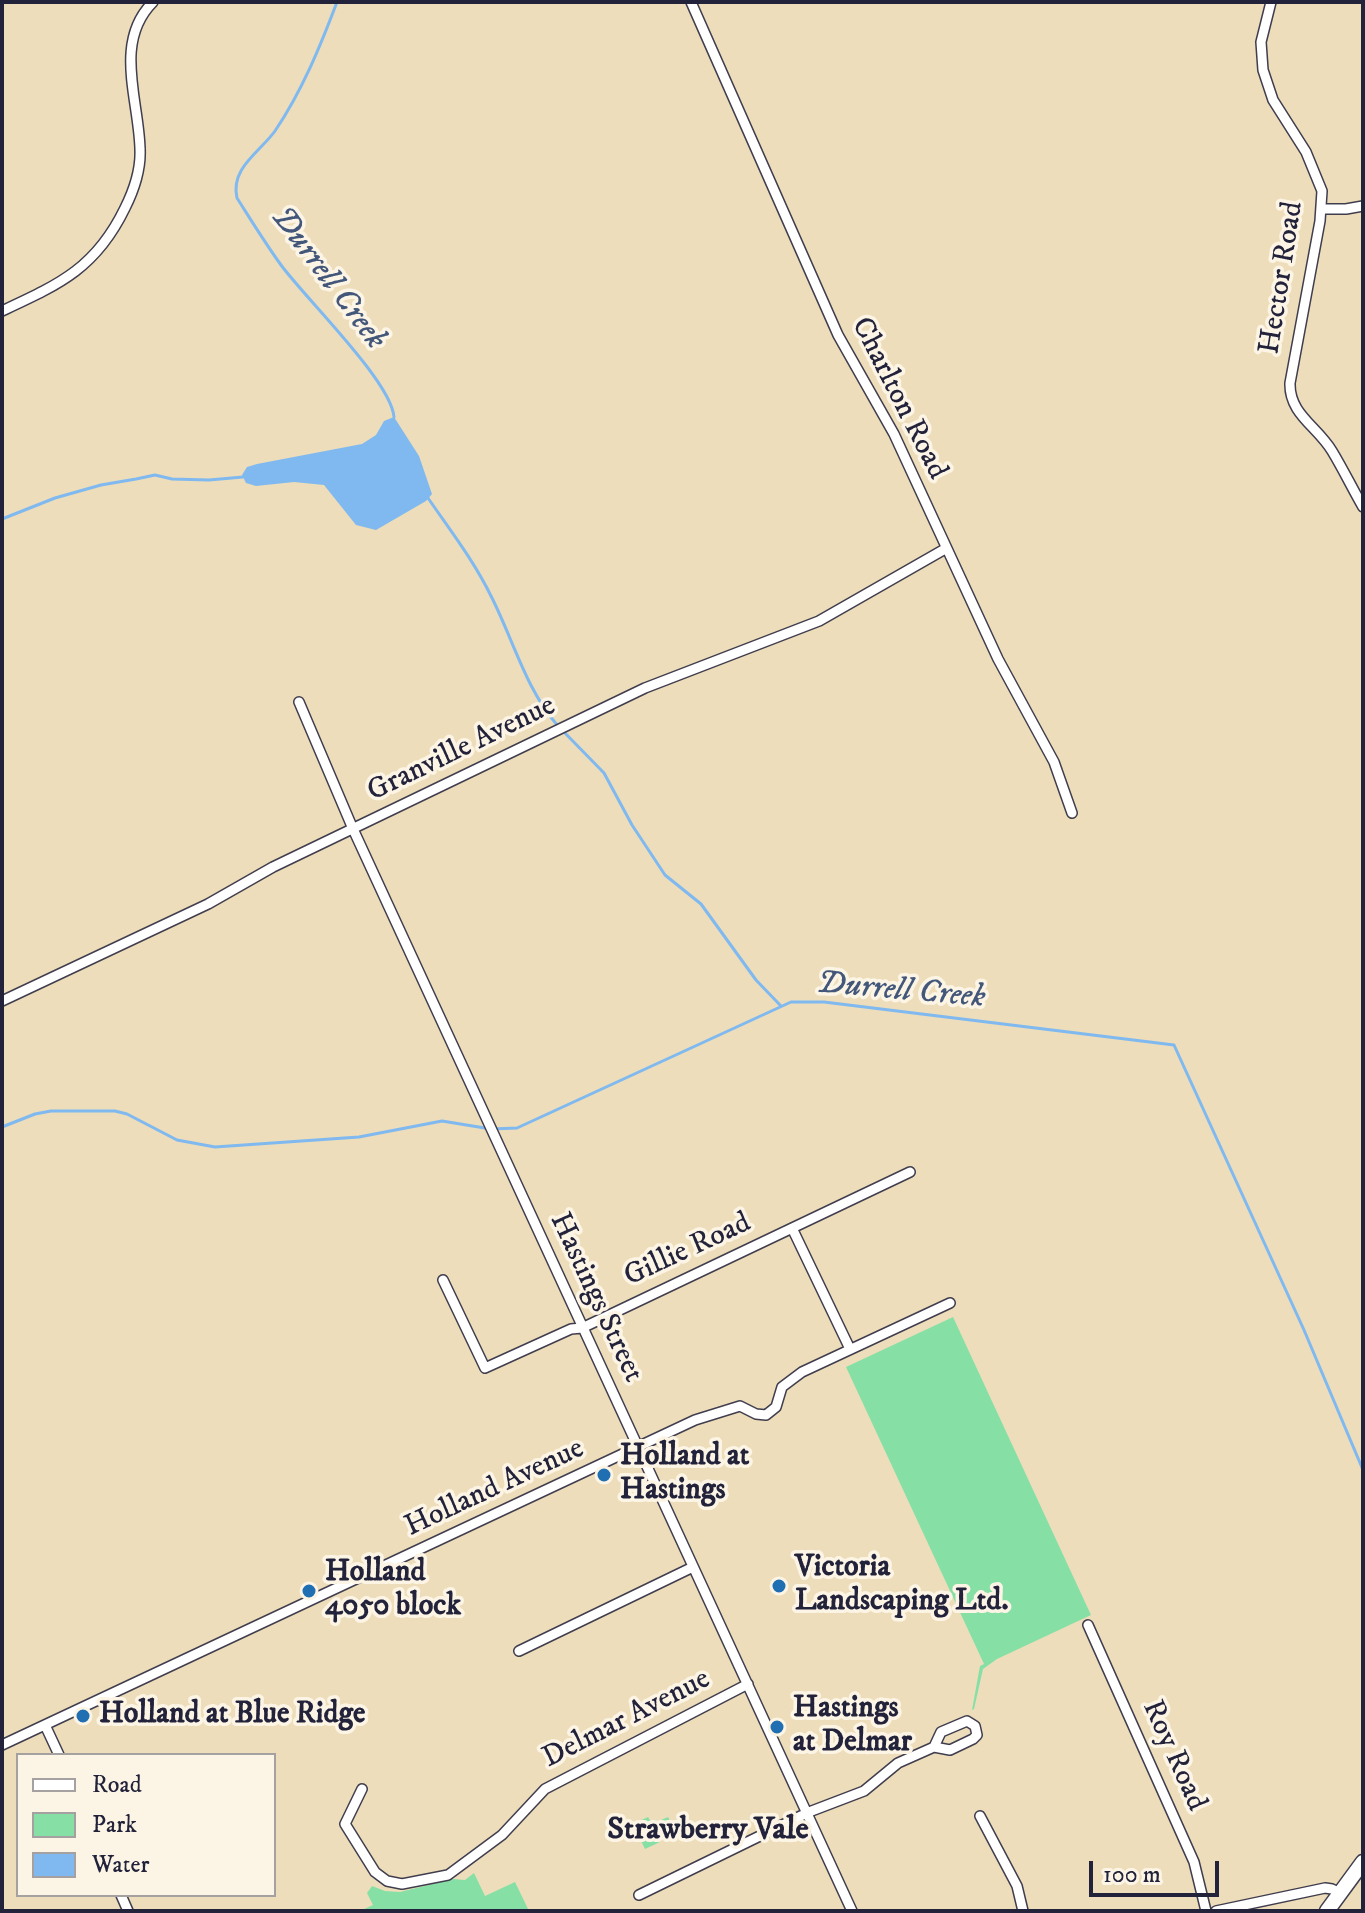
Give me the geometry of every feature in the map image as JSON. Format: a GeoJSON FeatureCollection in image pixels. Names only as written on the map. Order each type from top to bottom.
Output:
{"type":"FeatureCollection","features":[{"type":"Feature","properties":{"kind":"main road"},"geometry":{"type":"LineString","coordinates":[[1327,1911],[1363,1862]]}},
{"type":"Feature","properties":{"kind":"street"},"geometry":{"type":"LineString","coordinates":[[2,311],[74,274],[93,258],[115,228],[134,190],[141,151],[130,61],[132,35],[153,2]]}},
{"type":"Feature","properties":{"kind":"street","name":"Charlton Road"},"geometry":{"type":"LineString","coordinates":[[691,2],[838,335],[894,434],[998,659],[1054,762],[1072,813]]}},
{"type":"Feature","properties":{"kind":"street","name":"Hector Road"},"geometry":{"type":"LineString","coordinates":[[1271,2],[1261,42],[1263,70],[1273,100],[1306,152],[1322,191],[1289,397],[1300,415],[1330,448],[1363,507]]}},
{"type":"Feature","properties":{"kind":"street"},"geometry":{"type":"LineString","coordinates":[[1321,209],[1363,206]]}},
{"type":"Feature","properties":{"kind":"street","name":"Granville Avenue"},"geometry":{"type":"LineString","coordinates":[[2,1001],[208,904],[273,867],[645,688],[819,621],[945,549]]}},
{"type":"Feature","properties":{"kind":"street","name":"Hastings Street"},"geometry":{"type":"LineString","coordinates":[[299,702],[353,829],[809,1812],[852,1911]]}},
{"type":"Feature","properties":{"kind":"street","name":"Gillie Road"},"geometry":{"type":"LineString","coordinates":[[443,1280],[485,1368],[571,1329],[582,1328],[910,1172]]}},
{"type":"Feature","properties":{"kind":"street"},"geometry":{"type":"LineString","coordinates":[[792,1228],[850,1349]]}},
{"type":"Feature","properties":{"kind":"street","name":"Holland Avenue"},"geometry":{"type":"LineString","coordinates":[[2,1745],[695,1420],[740,1406],[766,1415],[776,1407],[782,1387],[802,1372],[950,1303]]}},
{"type":"Feature","properties":{"kind":"street"},"geometry":{"type":"LineString","coordinates":[[519,1651],[693,1567]]}},
{"type":"Feature","properties":{"kind":"street","name":"Roy Road"},"geometry":{"type":"LineString","coordinates":[[1088,1625],[1194,1862],[1206,1911]]}},
{"type":"Feature","properties":{"kind":"street","name":"Delmar Avenue"},"geometry":{"type":"LineString","coordinates":[[362,1789],[345,1824],[375,1872],[387,1881],[402,1884],[448,1875],[462,1868],[502,1835],[545,1789],[748,1684]]}},
{"type":"Feature","properties":{"kind":"street"},"geometry":{"type":"LineString","coordinates":[[45,1725],[58,1753]]}},
{"type":"Feature","properties":{"kind":"street"},"geometry":{"type":"LineString","coordinates":[[639,1895],[809,1812],[864,1791],[898,1763],[934,1747]]}},
{"type":"Feature","properties":{"kind":"street"},"geometry":{"type":"LineString","coordinates":[[980,1816],[1017,1886],[1023,1911]]}},
{"type":"Feature","properties":{"kind":"street"},"geometry":{"type":"LineString","coordinates":[[1216,1911],[1325,1888],[1340,1893]]}},
{"type":"Feature","properties":{"kind":"green space"},"geometry":{"type":"Polygon","coordinates":[[[953,1317],[1091,1615],[997,1659],[983,1669],[972,1710],[980,1666],[984,1664],[846,1367],[953,1317]]]}},
{"type":"Feature","properties":{"kind":"green space"},"geometry":{"type":"Polygon","coordinates":[[[648,1817],[652,1824],[668,1817],[673,1827],[658,1837],[660,1842],[645,1849],[633,1824],[648,1817]]]}},
{"type":"Feature","properties":{"kind":"green space"},"geometry":{"type":"Polygon","coordinates":[[[474,1873],[485,1896],[515,1882],[529,1911],[360,1911],[373,1905],[367,1893],[372,1886],[400,1892],[453,1879],[465,1880],[474,1873]]]}},
{"type":"Feature","properties":{"kind":"water"},"geometry":{"type":"Polygon","coordinates":[[[394,417],[419,456],[432,494],[426,501],[376,530],[356,525],[324,485],[294,482],[256,486],[246,483],[242,475],[247,467],[257,464],[362,444],[376,435],[384,421],[394,417]]]}},
{"type":"Feature","properties":{"kind":"waterway","name":"Durrell Creek"},"geometry":{"type":"LineString","coordinates":[[337,2],[294,100],[275,131],[242,169],[236,187],[237,198],[281,265],[363,362],[389,401],[394,417]]}},
{"type":"Feature","properties":{"kind":"waterway"},"geometry":{"type":"LineString","coordinates":[[2,519],[55,498],[155,475],[172,479],[209,480],[243,477]]}},
{"type":"Feature","properties":{"kind":"waterway","name":"Durrell Creek"},"geometry":{"type":"LineString","coordinates":[[428,498],[484,583],[537,697],[558,726]]}},
{"type":"Feature","properties":{"kind":"waterway","name":"Durrell Creek"},"geometry":{"type":"LineString","coordinates":[[564,732],[604,773],[632,825],[665,875],[701,904],[756,980],[781,1006]]}},
{"type":"Feature","properties":{"kind":"waterway","name":"Durrell Creek"},"geometry":{"type":"LineString","coordinates":[[2,1127],[51,1111],[115,1111],[177,1140],[215,1147],[359,1137],[442,1121],[491,1129],[517,1128],[791,1002],[824,1002],[1174,1045],[1304,1330],[1363,1470]]}},
{"type":"Feature","properties":{"kind":"place","name":"Holland at Hastings"},"geometry":{"type":"Point","coordinates":[604,1475]}},
{"type":"Feature","properties":{"kind":"place","name":"Victoria Landscaping Ltd."},"geometry":{"type":"Point","coordinates":[779,1586]}},
{"type":"Feature","properties":{"kind":"place","name":"Holland 4050 block"},"geometry":{"type":"Point","coordinates":[309,1591]}},
{"type":"Feature","properties":{"kind":"place","name":"Holland at Blue Ridge"},"geometry":{"type":"Point","coordinates":[83,1716]}},
{"type":"Feature","properties":{"kind":"place","name":"Hastings at Delmar"},"geometry":{"type":"Point","coordinates":[777,1727]}},
{"type":"Feature","properties":{"kind":"district","name":"Strawberry Vale"},"geometry":{"type":"Point","coordinates":[708,1831]}}]}
